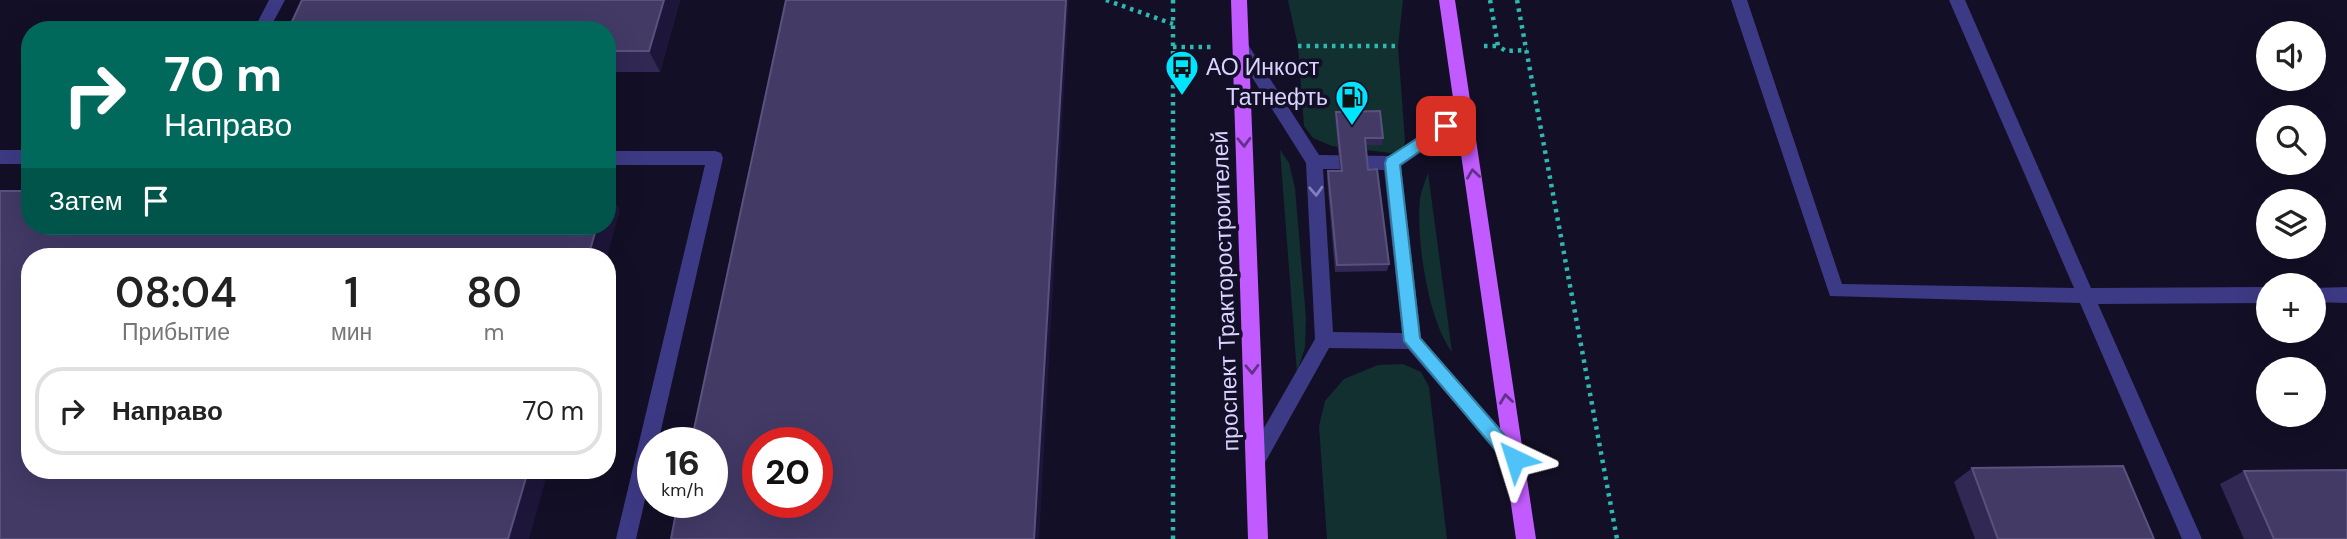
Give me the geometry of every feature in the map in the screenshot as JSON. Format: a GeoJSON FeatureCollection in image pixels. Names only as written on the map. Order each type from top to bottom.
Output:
{"type":"FeatureCollection","features":[{"type":"Feature","properties":{"kind":"main road","name":"проспект Тракторостроителей"},"geometry":{"type":"LineString","coordinates":[[1239,0],[1258,539]]}},
{"type":"Feature","properties":{"kind":"main road"},"geometry":{"type":"LineString","coordinates":[[1447,0],[1527,539]]}},
{"type":"Feature","properties":{"kind":"lane"},"geometry":{"type":"LineString","coordinates":[[266,21],[276,0]]}},
{"type":"Feature","properties":{"kind":"lane"},"geometry":{"type":"LineString","coordinates":[[1739,0],[1836,291],[2086,296],[2256,295]]}},
{"type":"Feature","properties":{"kind":"lane"},"geometry":{"type":"LineString","coordinates":[[1957,0],[2192,539]]}},
{"type":"Feature","properties":{"kind":"lane"},"geometry":{"type":"LineString","coordinates":[[1241,47],[1314,162],[1324,340],[1256,460]]}},
{"type":"Feature","properties":{"kind":"lane"},"geometry":{"type":"LineString","coordinates":[[1314,162],[1392,163],[1464,114]]}},
{"type":"Feature","properties":{"kind":"lane"},"geometry":{"type":"LineString","coordinates":[[0,157],[21,157]]}},
{"type":"Feature","properties":{"kind":"lane"},"geometry":{"type":"LineString","coordinates":[[616,158],[715,158],[626,539]]}},
{"type":"Feature","properties":{"kind":"lane"},"geometry":{"type":"LineString","coordinates":[[1392,163],[1412,341],[1515,459]]}},
{"type":"Feature","properties":{"kind":"lane"},"geometry":{"type":"LineString","coordinates":[[2326,295],[2347,295]]}},
{"type":"Feature","properties":{"kind":"lane"},"geometry":{"type":"LineString","coordinates":[[1324,340],[1412,341]]}},
{"type":"Feature","properties":{"kind":"path"},"geometry":{"type":"LineString","coordinates":[[1106,0],[1173,24]]}},
{"type":"Feature","properties":{"kind":"path"},"geometry":{"type":"LineString","coordinates":[[1173,0],[1173,539]]}},
{"type":"Feature","properties":{"kind":"path"},"geometry":{"type":"LineString","coordinates":[[1490,0],[1498,46]]}},
{"type":"Feature","properties":{"kind":"path"},"geometry":{"type":"LineString","coordinates":[[1517,0],[1617,539]]}},
{"type":"Feature","properties":{"kind":"path"},"geometry":{"type":"LineString","coordinates":[[1298,46],[1398,46]]}},
{"type":"Feature","properties":{"kind":"path"},"geometry":{"type":"LineString","coordinates":[[1484,46],[1498,46],[1506,51],[1527,50]]}},
{"type":"Feature","properties":{"kind":"path"},"geometry":{"type":"LineString","coordinates":[[1173,47],[1211,47]]}},
{"type":"Feature","properties":{"kind":"green space"},"geometry":{"type":"Polygon","coordinates":[[[1288,0],[1403,0],[1398,46],[1405,141],[1403,149],[1391,153],[1332,146],[1313,138],[1304,126],[1298,46],[1288,0]]]}},
{"type":"Feature","properties":{"kind":"green space"},"geometry":{"type":"Polygon","coordinates":[[[1280,150],[1289,163],[1295,188],[1306,318],[1305,347],[1297,373],[1280,150]]]}},
{"type":"Feature","properties":{"kind":"green space"},"geometry":{"type":"Polygon","coordinates":[[[1428,173],[1452,352],[1436,320],[1422,257],[1420,199],[1428,173]]]}},
{"type":"Feature","properties":{"kind":"green space"},"geometry":{"type":"Polygon","coordinates":[[[1403,364],[1421,372],[1429,387],[1447,539],[1327,539],[1319,426],[1325,401],[1344,379],[1378,365],[1403,364]]]}},
{"type":"Feature","properties":{"kind":"building"},"geometry":{"type":"Polygon","coordinates":[[[302,0],[664,0],[649,51],[616,51],[616,21],[292,21],[302,0]]]}},
{"type":"Feature","properties":{"kind":"building"},"geometry":{"type":"Polygon","coordinates":[[[786,0],[1066,0],[1034,539],[671,539],[675,518],[728,518],[728,427],[694,427],[786,0]]]}},
{"type":"Feature","properties":{"kind":"building"},"geometry":{"type":"Polygon","coordinates":[[[1380,111],[1383,138],[1365,138],[1368,170],[1377,169],[1389,264],[1337,265],[1328,171],[1342,171],[1336,112],[1380,111]]]}},
{"type":"Feature","properties":{"kind":"building"},"geometry":{"type":"Polygon","coordinates":[[[0,191],[21,191],[21,235],[594,235],[591,248],[21,248],[21,479],[526,479],[508,539],[0,539],[0,191]]]}},
{"type":"Feature","properties":{"kind":"building"},"geometry":{"type":"Polygon","coordinates":[[[2123,466],[2154,539],[1998,539],[1972,468],[2123,466]]]}},
{"type":"Feature","properties":{"kind":"building"},"geometry":{"type":"Polygon","coordinates":[[[2347,470],[2347,539],[2274,539],[2244,471],[2347,470]]]}},
{"type":"Feature","properties":{"kind":"place","name":"АО Инкост"},"geometry":{"type":"Point","coordinates":[1182,97]}},
{"type":"Feature","properties":{"kind":"place","name":"Татнефть"},"geometry":{"type":"Point","coordinates":[1352,127]}},
{"type":"Feature","properties":{"kind":"route"},"geometry":{"type":"LineString","coordinates":[[1446,126],[1392,163],[1412,341],[1515,459]]}}]}
